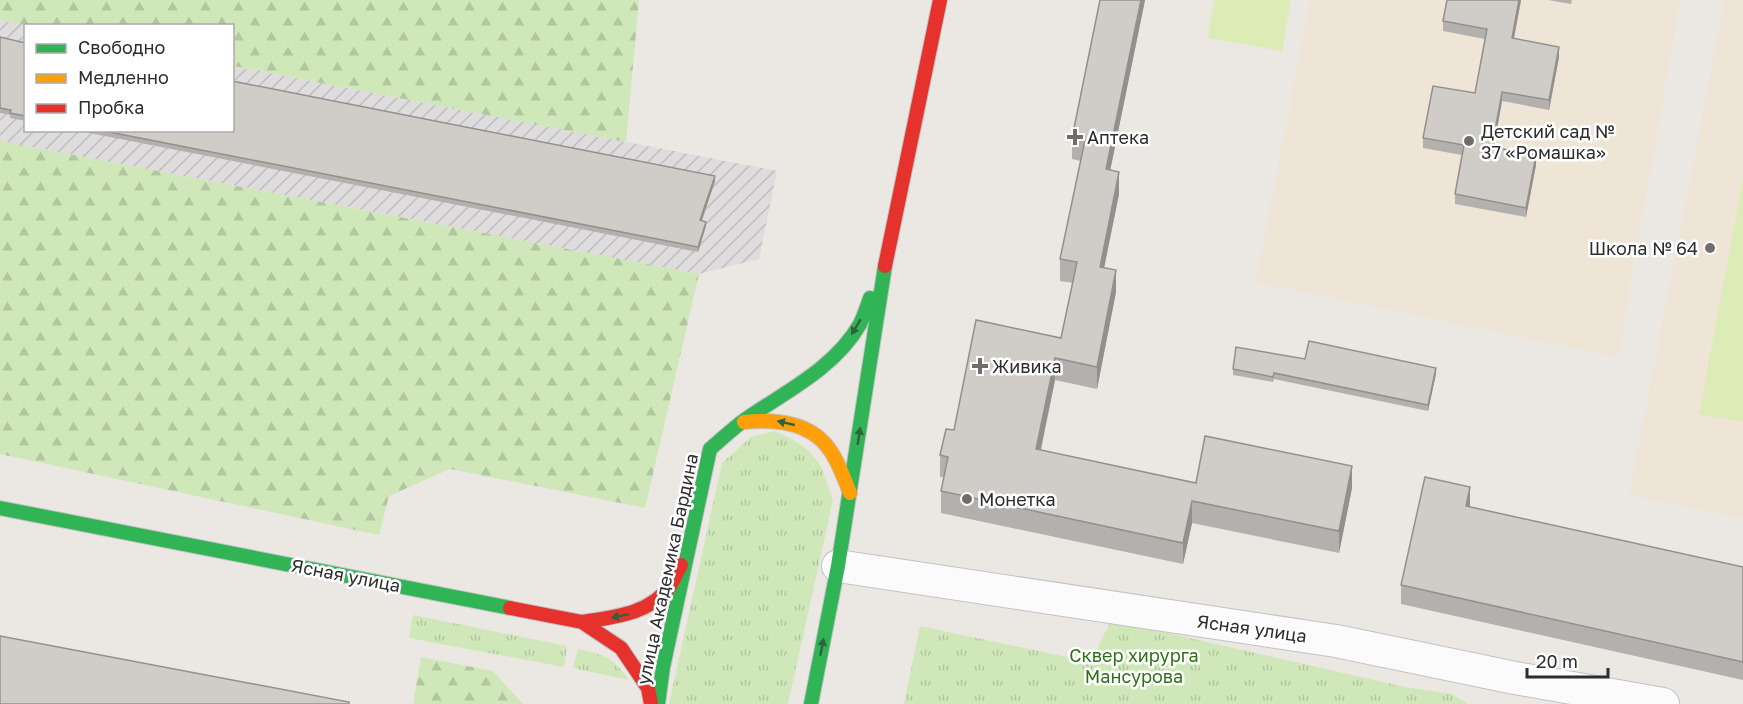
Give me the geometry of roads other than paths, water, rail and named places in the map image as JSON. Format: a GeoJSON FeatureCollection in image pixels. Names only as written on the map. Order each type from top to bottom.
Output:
{"type":"FeatureCollection","features":[{"type":"Feature","properties":{"kind":"street","name":"улица Академика Бардина"},"geometry":{"type":"LineString","coordinates":[[811,704],[838,566],[887,254],[940,0]]}},
{"type":"Feature","properties":{"kind":"street","name":"улица Академика Бардина"},"geometry":{"type":"LineString","coordinates":[[658,704],[663,667],[710,449],[732,430],[804,380],[847,342],[860,324],[887,254]]}},
{"type":"Feature","properties":{"kind":"street"},"geometry":{"type":"LineString","coordinates":[[744,422],[766,419],[806,428],[826,445],[839,466],[850,493]]}},
{"type":"Feature","properties":{"kind":"street","name":"Ясная улица"},"geometry":{"type":"LineString","coordinates":[[0,508],[582,622],[621,648],[648,688],[651,704]]}},
{"type":"Feature","properties":{"kind":"street"},"geometry":{"type":"LineString","coordinates":[[582,622],[635,613],[654,602],[669,587],[689,550]]}},
{"type":"Feature","properties":{"kind":"street","name":"Ясная улица"},"geometry":{"type":"LineString","coordinates":[[838,566],[1336,640],[1515,678],[1664,704]]}},
{"type":"Feature","properties":{"kind":"place","name":"Аптека"},"geometry":{"type":"Point","coordinates":[1075,137]}},
{"type":"Feature","properties":{"kind":"place","name":"Детский сад № 37 «Ромашка»"},"geometry":{"type":"Point","coordinates":[1469,141]}},
{"type":"Feature","properties":{"kind":"place","name":"Школа № 64"},"geometry":{"type":"Point","coordinates":[1710,248]}},
{"type":"Feature","properties":{"kind":"place","name":"Живика"},"geometry":{"type":"Point","coordinates":[980,366]}},
{"type":"Feature","properties":{"kind":"place","name":"Монетка"},"geometry":{"type":"Point","coordinates":[967,499]}},
{"type":"Feature","properties":{"kind":"park label","name":"Сквер хирурга Мансурова"},"geometry":{"type":"Point","coordinates":[1134,665]}}]}
